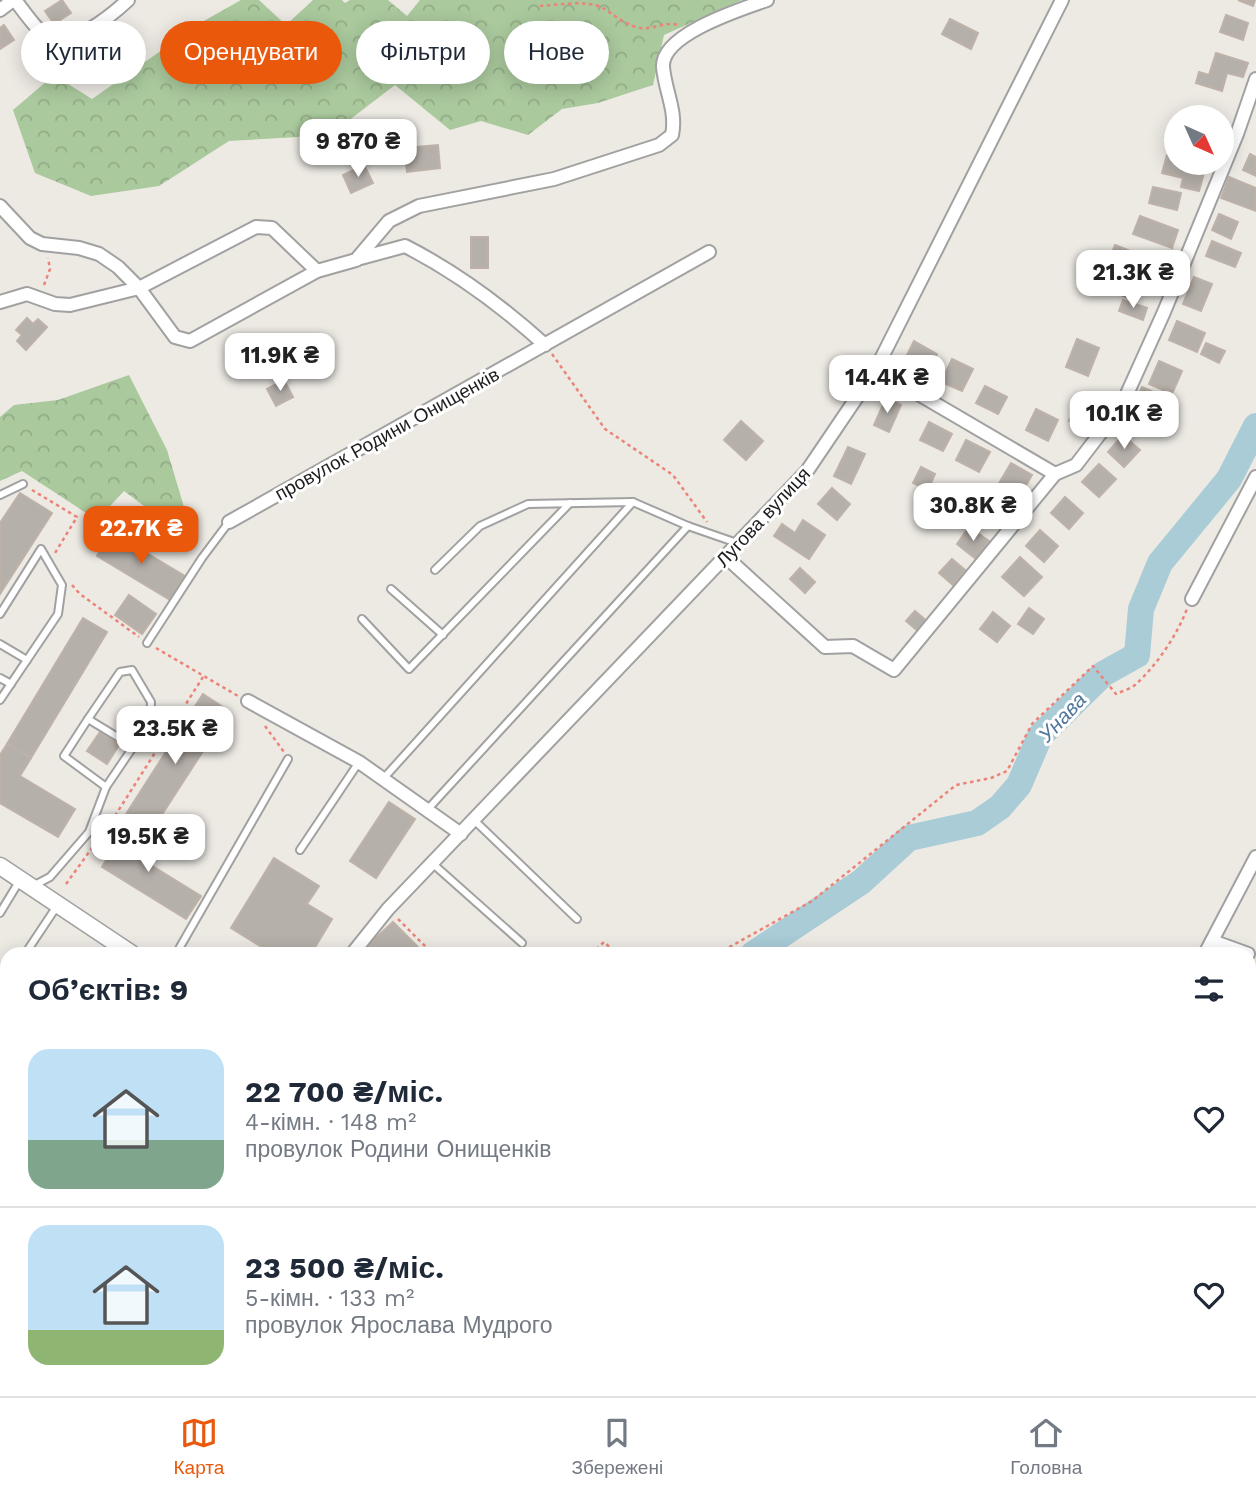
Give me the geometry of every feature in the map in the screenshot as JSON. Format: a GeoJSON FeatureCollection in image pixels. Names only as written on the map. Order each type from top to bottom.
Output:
{"type":"FeatureCollection","features":[{"type":"Feature","properties":{"kind":"street"},"geometry":{"type":"LineString","coordinates":[[0,10],[14,0],[47,37],[58,41],[74,37],[108,19],[128,0]]}},
{"type":"Feature","properties":{"kind":"street"},"geometry":{"type":"LineString","coordinates":[[356,260],[389,220],[419,206],[554,178],[659,145],[673,135],[675,123],[663,66],[668,49],[688,34],[724,16],[767,0]]}},
{"type":"Feature","properties":{"kind":"street","name":"Лугова вулиця"},"geometry":{"type":"LineString","coordinates":[[357,947],[387,909],[807,471],[876,369],[1062,0]]}},
{"type":"Feature","properties":{"kind":"street"},"geometry":{"type":"LineString","coordinates":[[726,557],[825,647],[853,646],[894,670],[1055,474],[1076,465],[1122,405],[1164,312],[1237,134],[1256,79]]}},
{"type":"Feature","properties":{"kind":"street"},"geometry":{"type":"LineString","coordinates":[[0,206],[30,238],[42,244],[79,248],[99,254],[118,267],[139,288],[175,337],[190,341],[317,271],[405,246],[442,265],[526,327],[545,345]]}},
{"type":"Feature","properties":{"kind":"street"},"geometry":{"type":"LineString","coordinates":[[0,302],[27,294],[55,304],[70,305],[139,288],[256,227],[272,228],[317,271]]}},
{"type":"Feature","properties":{"kind":"street","name":"провулок Родини Онищенків"},"geometry":{"type":"LineString","coordinates":[[229,522],[709,252]]}},
{"type":"Feature","properties":{"kind":"street"},"geometry":{"type":"LineString","coordinates":[[876,369],[1055,474]]}},
{"type":"Feature","properties":{"kind":"street"},"geometry":{"type":"LineString","coordinates":[[1192,598],[1256,477]]}},
{"type":"Feature","properties":{"kind":"street"},"geometry":{"type":"LineString","coordinates":[[248,701],[359,762],[461,834]]}},
{"type":"Feature","properties":{"kind":"street"},"geometry":{"type":"LineString","coordinates":[[1209,947],[1256,857]]}},
{"type":"Feature","properties":{"kind":"street"},"geometry":{"type":"LineString","coordinates":[[0,866],[121,947]]}},
{"type":"Feature","properties":{"kind":"street"},"geometry":{"type":"LineString","coordinates":[[1212,942],[1227,947]]}},
{"type":"Feature","properties":{"kind":"lane"},"geometry":{"type":"LineString","coordinates":[[0,495],[23,484]]}},
{"type":"Feature","properties":{"kind":"lane"},"geometry":{"type":"LineString","coordinates":[[435,570],[480,526],[528,503],[633,502],[739,544]]}},
{"type":"Feature","properties":{"kind":"lane"},"geometry":{"type":"LineString","coordinates":[[383,779],[633,502]]}},
{"type":"Feature","properties":{"kind":"lane"},"geometry":{"type":"LineString","coordinates":[[362,619],[409,669],[570,503]]}},
{"type":"Feature","properties":{"kind":"lane"},"geometry":{"type":"LineString","coordinates":[[147,643],[202,558],[229,522]]}},
{"type":"Feature","properties":{"kind":"lane"},"geometry":{"type":"LineString","coordinates":[[427,810],[688,526]]}},
{"type":"Feature","properties":{"kind":"lane"},"geometry":{"type":"LineString","coordinates":[[0,614],[41,549],[62,585],[58,614],[0,699]]}},
{"type":"Feature","properties":{"kind":"lane"},"geometry":{"type":"LineString","coordinates":[[391,589],[443,635]]}},
{"type":"Feature","properties":{"kind":"lane"},"geometry":{"type":"LineString","coordinates":[[0,644],[27,660]]}},
{"type":"Feature","properties":{"kind":"lane"},"geometry":{"type":"LineString","coordinates":[[0,914],[26,883],[50,877],[89,832],[106,787],[150,722],[151,702],[132,670],[120,672],[64,756],[106,787]]}},
{"type":"Feature","properties":{"kind":"lane"},"geometry":{"type":"LineString","coordinates":[[0,678],[11,684]]}},
{"type":"Feature","properties":{"kind":"lane"},"geometry":{"type":"LineString","coordinates":[[88,719],[134,747]]}},
{"type":"Feature","properties":{"kind":"lane"},"geometry":{"type":"LineString","coordinates":[[180,947],[288,758]]}},
{"type":"Feature","properties":{"kind":"lane"},"geometry":{"type":"LineString","coordinates":[[300,850],[359,762]]}},
{"type":"Feature","properties":{"kind":"lane"},"geometry":{"type":"LineString","coordinates":[[474,820],[577,919]]}},
{"type":"Feature","properties":{"kind":"lane"},"geometry":{"type":"LineString","coordinates":[[432,863],[522,943]]}},
{"type":"Feature","properties":{"kind":"lane"},"geometry":{"type":"LineString","coordinates":[[31,947],[58,905]]}},
{"type":"Feature","properties":{"kind":"path"},"geometry":{"type":"LineString","coordinates":[[540,6],[582,2],[600,6],[632,26],[644,29],[670,22],[679,25],[688,34]]}},
{"type":"Feature","properties":{"kind":"path"},"geometry":{"type":"LineString","coordinates":[[36,296],[50,269],[42,244]]}},
{"type":"Feature","properties":{"kind":"path"},"geometry":{"type":"LineString","coordinates":[[545,345],[605,429],[673,475],[717,536]]}},
{"type":"Feature","properties":{"kind":"path"},"geometry":{"type":"LineString","coordinates":[[23,484],[77,517],[48,564]]}},
{"type":"Feature","properties":{"kind":"path"},"geometry":{"type":"LineString","coordinates":[[79,594],[147,643],[248,701]]}},
{"type":"Feature","properties":{"kind":"path"},"geometry":{"type":"LineString","coordinates":[[730,947],[812,901],[957,785],[991,778],[1007,771],[1032,724],[1093,666],[1116,694],[1135,686],[1182,622],[1192,598]]}},
{"type":"Feature","properties":{"kind":"path"},"geometry":{"type":"LineString","coordinates":[[66,884],[113,818],[203,677]]}},
{"type":"Feature","properties":{"kind":"path"},"geometry":{"type":"LineString","coordinates":[[264,724],[288,758]]}},
{"type":"Feature","properties":{"kind":"path"},"geometry":{"type":"LineString","coordinates":[[387,909],[426,947]]}},
{"type":"Feature","properties":{"kind":"green space"},"geometry":{"type":"Polygon","coordinates":[[[241,0],[259,0],[282,21],[204,21],[241,0]]]}},
{"type":"Feature","properties":{"kind":"green space"},"geometry":{"type":"Polygon","coordinates":[[[313,0],[342,0],[345,3],[350,0],[388,0],[407,16],[420,0],[742,0],[664,35],[653,85],[598,103],[562,109],[528,135],[481,121],[450,130],[395,85],[348,121],[298,137],[229,141],[159,186],[91,196],[35,173],[13,110],[43,84],[68,84],[92,99],[113,84],[146,84],[146,61],[160,51],[160,84],[342,84],[342,21],[290,21],[313,0]]]}},
{"type":"Feature","properties":{"kind":"green space"},"geometry":{"type":"Polygon","coordinates":[[[129,375],[167,450],[195,544],[124,491],[97,520],[22,471],[0,481],[0,417],[14,405],[58,400],[129,375]]]}},
{"type":"Feature","properties":{"kind":"building"},"geometry":{"type":"Polygon","coordinates":[[[62,0],[71,13],[59,21],[52,21],[45,11],[62,0]]]}},
{"type":"Feature","properties":{"kind":"building"},"geometry":{"type":"Polygon","coordinates":[[[1238,0],[1255,0],[1253,6],[1238,0]]]}},
{"type":"Feature","properties":{"kind":"building"},"geometry":{"type":"Polygon","coordinates":[[[1226,15],[1248,23],[1243,40],[1220,32],[1226,15]]]}},
{"type":"Feature","properties":{"kind":"building"},"geometry":{"type":"Polygon","coordinates":[[[950,19],[978,33],[971,49],[942,34],[950,19]]]}},
{"type":"Feature","properties":{"kind":"building"},"geometry":{"type":"Polygon","coordinates":[[[4,25],[14,40],[0,49],[0,28],[4,25]]]}},
{"type":"Feature","properties":{"kind":"building"},"geometry":{"type":"Polygon","coordinates":[[[1216,53],[1248,63],[1243,77],[1227,73],[1222,91],[1196,83],[1199,72],[1209,75],[1216,53]]]}},
{"type":"Feature","properties":{"kind":"building"},"geometry":{"type":"Polygon","coordinates":[[[438,145],[440,168],[407,172],[404,148],[438,145]]]}},
{"type":"Feature","properties":{"kind":"building"},"geometry":{"type":"Polygon","coordinates":[[[1250,154],[1256,157],[1256,176],[1243,170],[1250,154]]]}},
{"type":"Feature","properties":{"kind":"building"},"geometry":{"type":"Polygon","coordinates":[[[364,165],[373,183],[351,193],[343,175],[364,165]]]}},
{"type":"Feature","properties":{"kind":"building"},"geometry":{"type":"Polygon","coordinates":[[[1170,175],[1203,175],[1199,191],[1181,187],[1183,178],[1170,175]]]}},
{"type":"Feature","properties":{"kind":"building"},"geometry":{"type":"Polygon","coordinates":[[[1229,177],[1256,188],[1256,211],[1221,198],[1229,177]]]}},
{"type":"Feature","properties":{"kind":"building"},"geometry":{"type":"Polygon","coordinates":[[[1153,187],[1181,193],[1177,210],[1149,203],[1153,187]]]}},
{"type":"Feature","properties":{"kind":"building"},"geometry":{"type":"Polygon","coordinates":[[[1219,214],[1238,222],[1231,239],[1212,230],[1219,214]]]}},
{"type":"Feature","properties":{"kind":"building"},"geometry":{"type":"Polygon","coordinates":[[[1140,216],[1178,230],[1172,248],[1133,234],[1140,216]]]}},
{"type":"Feature","properties":{"kind":"building"},"geometry":{"type":"Polygon","coordinates":[[[471,237],[488,237],[488,268],[471,268],[471,237]]]}},
{"type":"Feature","properties":{"kind":"building"},"geometry":{"type":"Polygon","coordinates":[[[1212,241],[1241,253],[1235,267],[1206,256],[1212,241]]]}},
{"type":"Feature","properties":{"kind":"building"},"geometry":{"type":"Polygon","coordinates":[[[1115,245],[1143,256],[1134,279],[1100,266],[1104,256],[1110,258],[1115,245]]]}},
{"type":"Feature","properties":{"kind":"building"},"geometry":{"type":"Polygon","coordinates":[[[1104,275],[1131,285],[1126,297],[1099,286],[1104,275]]]}},
{"type":"Feature","properties":{"kind":"building"},"geometry":{"type":"Polygon","coordinates":[[[1194,277],[1212,284],[1201,311],[1183,304],[1194,277]]]}},
{"type":"Feature","properties":{"kind":"building"},"geometry":{"type":"Polygon","coordinates":[[[1123,300],[1147,308],[1143,320],[1119,311],[1123,300]]]}},
{"type":"Feature","properties":{"kind":"building"},"geometry":{"type":"Polygon","coordinates":[[[27,318],[33,324],[38,319],[47,327],[26,350],[17,341],[22,335],[16,330],[27,318]]]}},
{"type":"Feature","properties":{"kind":"building"},"geometry":{"type":"Polygon","coordinates":[[[1177,321],[1205,333],[1197,352],[1169,340],[1177,321]]]}},
{"type":"Feature","properties":{"kind":"building"},"geometry":{"type":"Polygon","coordinates":[[[1077,339],[1099,348],[1088,376],[1066,367],[1077,339]]]}},
{"type":"Feature","properties":{"kind":"building"},"geometry":{"type":"Polygon","coordinates":[[[914,341],[937,354],[927,371],[905,359],[914,341]]]}},
{"type":"Feature","properties":{"kind":"building"},"geometry":{"type":"Polygon","coordinates":[[[1206,343],[1225,351],[1219,363],[1201,354],[1206,343]]]}},
{"type":"Feature","properties":{"kind":"building"},"geometry":{"type":"Polygon","coordinates":[[[952,359],[973,369],[962,391],[941,382],[952,359]]]}},
{"type":"Feature","properties":{"kind":"building"},"geometry":{"type":"Polygon","coordinates":[[[1159,361],[1182,371],[1172,394],[1149,384],[1159,361]]]}},
{"type":"Feature","properties":{"kind":"building"},"geometry":{"type":"Polygon","coordinates":[[[284,380],[293,397],[276,406],[267,389],[284,380]]]}},
{"type":"Feature","properties":{"kind":"building"},"geometry":{"type":"Polygon","coordinates":[[[985,386],[1007,397],[998,414],[976,403],[985,386]]]}},
{"type":"Feature","properties":{"kind":"building"},"geometry":{"type":"Polygon","coordinates":[[[1142,387],[1160,395],[1154,408],[1136,400],[1142,387]]]}},
{"type":"Feature","properties":{"kind":"building"},"geometry":{"type":"Polygon","coordinates":[[[1082,395],[1105,406],[1093,432],[1069,421],[1082,395]]]}},
{"type":"Feature","properties":{"kind":"building"},"geometry":{"type":"Polygon","coordinates":[[[886,398],[901,405],[889,432],[874,425],[886,398]]]}},
{"type":"Feature","properties":{"kind":"building"},"geometry":{"type":"Polygon","coordinates":[[[1036,409],[1058,420],[1048,441],[1026,430],[1036,409]]]}},
{"type":"Feature","properties":{"kind":"building"},"geometry":{"type":"Polygon","coordinates":[[[741,421],[763,441],[746,460],[724,440],[741,421]]]}},
{"type":"Feature","properties":{"kind":"building"},"geometry":{"type":"Polygon","coordinates":[[[929,422],[952,434],[943,451],[920,440],[929,422]]]}},
{"type":"Feature","properties":{"kind":"building"},"geometry":{"type":"Polygon","coordinates":[[[1123,435],[1140,450],[1124,467],[1108,452],[1123,435]]]}},
{"type":"Feature","properties":{"kind":"building"},"geometry":{"type":"Polygon","coordinates":[[[966,440],[990,452],[979,472],[956,460],[966,440]]]}},
{"type":"Feature","properties":{"kind":"building"},"geometry":{"type":"Polygon","coordinates":[[[848,447],[865,454],[851,484],[834,476],[848,447]]]}},
{"type":"Feature","properties":{"kind":"building"},"geometry":{"type":"Polygon","coordinates":[[[1011,463],[1032,475],[1017,502],[995,490],[1011,463]]]}},
{"type":"Feature","properties":{"kind":"building"},"geometry":{"type":"Polygon","coordinates":[[[1099,464],[1116,479],[1099,497],[1082,482],[1099,464]]]}},
{"type":"Feature","properties":{"kind":"building"},"geometry":{"type":"Polygon","coordinates":[[[921,467],[935,474],[928,490],[913,483],[921,467]]]}},
{"type":"Feature","properties":{"kind":"building"},"geometry":{"type":"Polygon","coordinates":[[[832,488],[850,504],[837,520],[818,504],[832,488]]]}},
{"type":"Feature","properties":{"kind":"building"},"geometry":{"type":"Polygon","coordinates":[[[20,493],[52,513],[0,594],[0,523],[20,493]]]}},
{"type":"Feature","properties":{"kind":"building"},"geometry":{"type":"Polygon","coordinates":[[[1065,497],[1083,513],[1069,529],[1051,513],[1065,497]]]}},
{"type":"Feature","properties":{"kind":"building"},"geometry":{"type":"Polygon","coordinates":[[[803,520],[825,535],[809,559],[774,536],[782,524],[795,533],[803,520]]]}},
{"type":"Feature","properties":{"kind":"building"},"geometry":{"type":"Polygon","coordinates":[[[969,527],[989,541],[976,559],[957,544],[969,527]]]}},
{"type":"Feature","properties":{"kind":"building"},"geometry":{"type":"Polygon","coordinates":[[[1040,530],[1058,546],[1044,562],[1026,546],[1040,530]]]}},
{"type":"Feature","properties":{"kind":"building"},"geometry":{"type":"Polygon","coordinates":[[[111,532],[185,576],[170,600],[97,556],[111,532]]]}},
{"type":"Feature","properties":{"kind":"building"},"geometry":{"type":"Polygon","coordinates":[[[1020,557],[1042,577],[1024,596],[1002,577],[1020,557]]]}},
{"type":"Feature","properties":{"kind":"building"},"geometry":{"type":"Polygon","coordinates":[[[952,559],[965,570],[953,585],[939,573],[952,559]]]}},
{"type":"Feature","properties":{"kind":"building"},"geometry":{"type":"Polygon","coordinates":[[[800,568],[815,582],[805,593],[790,579],[800,568]]]}},
{"type":"Feature","properties":{"kind":"building"},"geometry":{"type":"Polygon","coordinates":[[[129,595],[156,614],[142,634],[115,615],[129,595]]]}},
{"type":"Feature","properties":{"kind":"building"},"geometry":{"type":"Polygon","coordinates":[[[1029,608],[1044,619],[1033,634],[1018,624],[1029,608]]]}},
{"type":"Feature","properties":{"kind":"building"},"geometry":{"type":"Polygon","coordinates":[[[915,611],[928,622],[919,632],[906,621],[915,611]]]}},
{"type":"Feature","properties":{"kind":"building"},"geometry":{"type":"Polygon","coordinates":[[[993,612],[1010,626],[997,642],[980,629],[993,612]]]}},
{"type":"Feature","properties":{"kind":"building"},"geometry":{"type":"Polygon","coordinates":[[[83,618],[107,632],[31,758],[7,744],[83,618]]]}},
{"type":"Feature","properties":{"kind":"building"},"geometry":{"type":"Polygon","coordinates":[[[203,694],[229,711],[146,839],[121,822],[203,694]]]}},
{"type":"Feature","properties":{"kind":"building"},"geometry":{"type":"Polygon","coordinates":[[[100,732],[119,745],[107,764],[87,751],[100,732]]]}},
{"type":"Feature","properties":{"kind":"building"},"geometry":{"type":"Polygon","coordinates":[[[7,744],[31,758],[20,776],[75,809],[58,837],[0,803],[0,755],[7,744]]]}},
{"type":"Feature","properties":{"kind":"building"},"geometry":{"type":"Polygon","coordinates":[[[389,802],[415,819],[376,878],[350,861],[389,802]]]}},
{"type":"Feature","properties":{"kind":"building"},"geometry":{"type":"Polygon","coordinates":[[[127,826],[152,842],[141,859],[201,896],[186,919],[102,867],[127,826]]]}},
{"type":"Feature","properties":{"kind":"building"},"geometry":{"type":"Polygon","coordinates":[[[274,858],[319,886],[307,904],[332,919],[315,947],[262,947],[231,928],[274,858]]]}},
{"type":"Feature","properties":{"kind":"building"},"geometry":{"type":"Polygon","coordinates":[[[393,922],[418,947],[366,947],[393,922]]]}},
{"type":"Feature","properties":{"kind":"waterway","name":"Унава"},"geometry":{"type":"LineString","coordinates":[[764,947],[861,882],[909,838],[977,823],[1000,807],[1019,785],[1040,736],[1103,674],[1137,655],[1141,609],[1160,563],[1229,479],[1256,426]]}}]}
